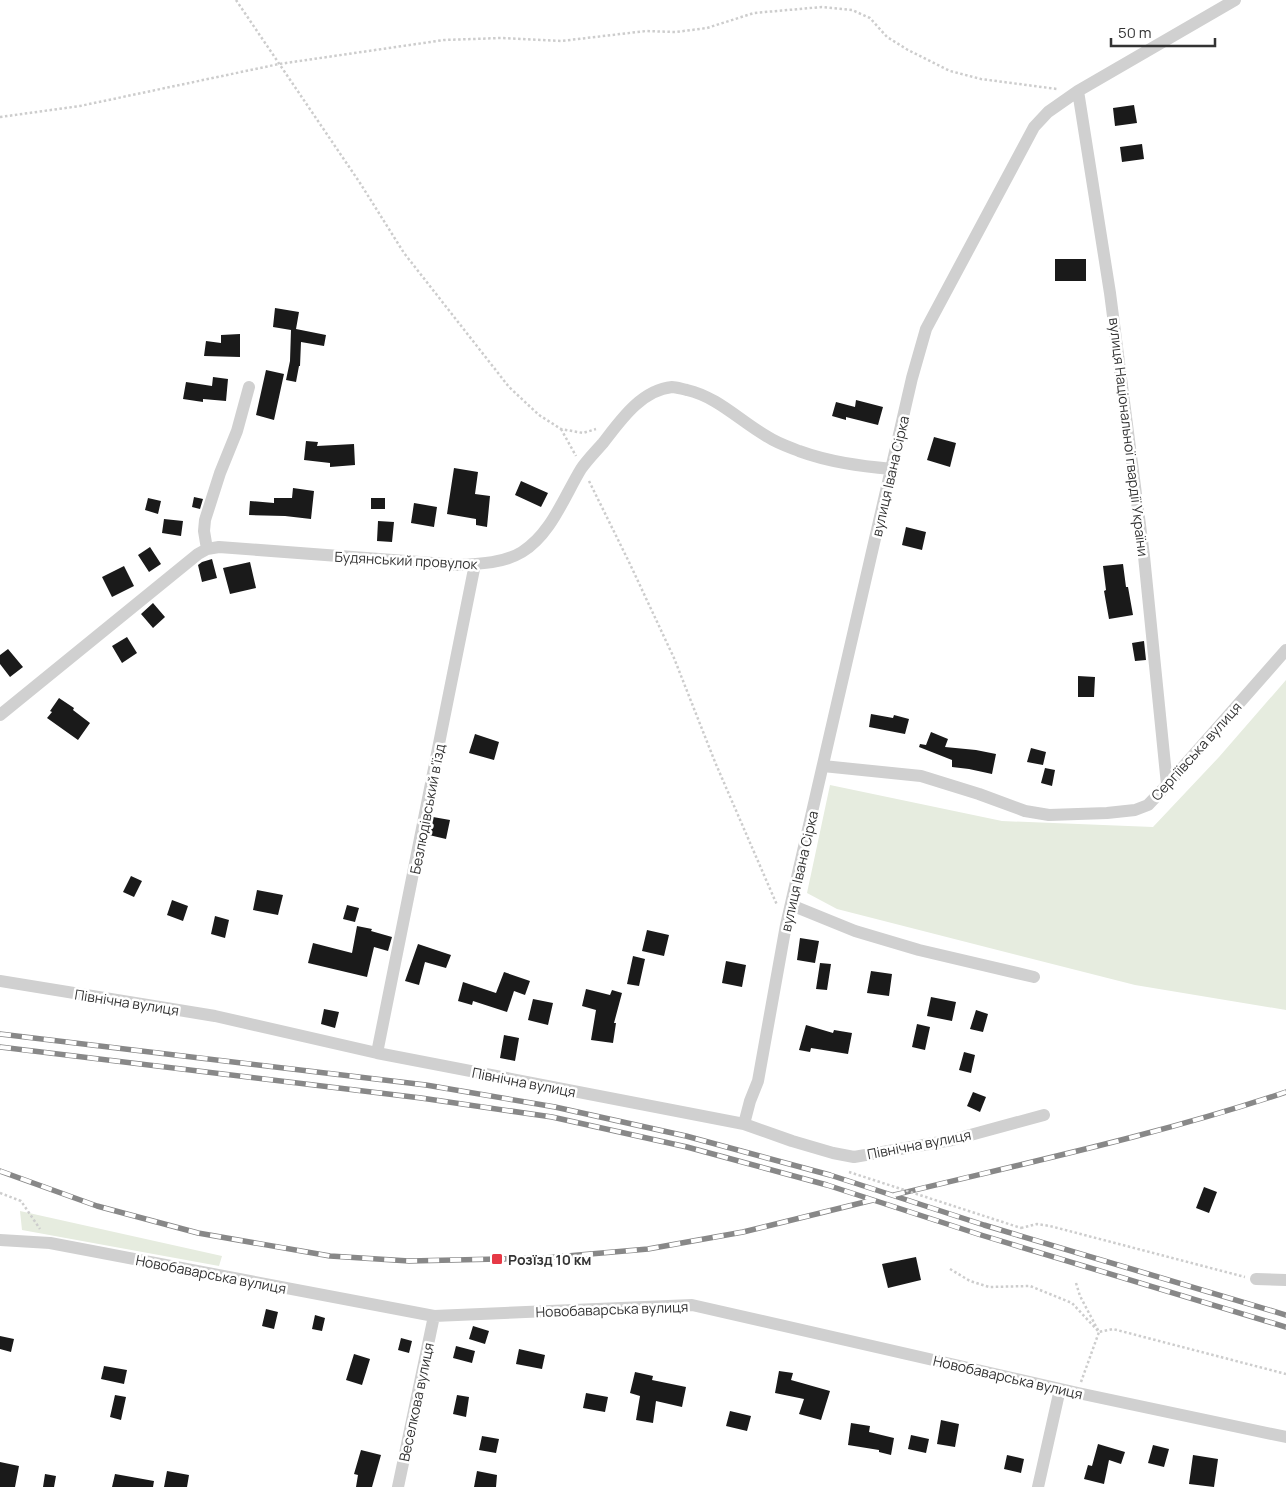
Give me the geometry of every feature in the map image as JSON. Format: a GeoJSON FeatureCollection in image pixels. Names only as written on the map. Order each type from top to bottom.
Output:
{"type":"FeatureCollection","features":[{"type":"Feature","properties":{"kind":"street","name":"вулиця Івана Сірка"},"geometry":{"type":"LineString","coordinates":[[744,1124],[758,1080],[786,925],[822,766],[912,378],[926,329],[1034,126],[1048,112],[1078,91],[1235,0]]}},
{"type":"Feature","properties":{"kind":"street","name":"вулиця Національної гвардії України"},"geometry":{"type":"LineString","coordinates":[[1078,91],[1110,292],[1139,517],[1167,785]]}},
{"type":"Feature","properties":{"kind":"street"},"geometry":{"type":"LineString","coordinates":[[206,550],[205,520],[220,473],[238,431],[249,387]]}},
{"type":"Feature","properties":{"kind":"street","name":"Будянський провулок"},"geometry":{"type":"LineString","coordinates":[[0,715],[198,554],[206,550],[219,547],[460,565],[485,564],[521,552],[538,539],[552,521],[582,468],[628,412],[646,397],[662,389],[673,387],[695,392],[712,399],[768,438],[799,451],[840,463],[892,470]]}},
{"type":"Feature","properties":{"kind":"street","name":"Безлюдівський в'їзд"},"geometry":{"type":"LineString","coordinates":[[377,1052],[475,564]]}},
{"type":"Feature","properties":{"kind":"street","name":"Сергіївська вулиця"},"geometry":{"type":"LineString","coordinates":[[822,766],[920,776],[979,794],[1025,811],[1049,815],[1135,810],[1148,804],[1167,785],[1286,650]]}},
{"type":"Feature","properties":{"kind":"street"},"geometry":{"type":"LineString","coordinates":[[791,905],[856,930],[910,947],[1034,977]]}},
{"type":"Feature","properties":{"kind":"street","name":"Північна вулиця"},"geometry":{"type":"LineString","coordinates":[[0,980],[215,1016],[377,1052],[744,1124],[800,1144],[854,1157],[952,1140],[1044,1116]]}},
{"type":"Feature","properties":{"kind":"street","name":"Новобаварська вулиця"},"geometry":{"type":"LineString","coordinates":[[0,1240],[50,1243],[434,1316],[692,1305],[1060,1389],[1286,1437]]}},
{"type":"Feature","properties":{"kind":"street"},"geometry":{"type":"LineString","coordinates":[[1256,1280],[1286,1280]]}},
{"type":"Feature","properties":{"kind":"street","name":"Веселкова вулиця"},"geometry":{"type":"LineString","coordinates":[[398,1487],[434,1316]]}},
{"type":"Feature","properties":{"kind":"street"},"geometry":{"type":"LineString","coordinates":[[1038,1487],[1060,1389]]}},
{"type":"Feature","properties":{"kind":"path"},"geometry":{"type":"LineString","coordinates":[[236,0],[360,183],[404,253],[509,387],[539,415],[561,429],[583,433],[600,428]]}},
{"type":"Feature","properties":{"kind":"path"},"geometry":{"type":"LineString","coordinates":[[0,117],[80,106],[279,64],[444,40],[501,38],[561,41],[646,32],[676,32],[707,28],[754,13],[822,7],[852,10],[870,18],[887,36],[908,50],[950,71],[981,79],[1078,91]]}},
{"type":"Feature","properties":{"kind":"path"},"geometry":{"type":"LineString","coordinates":[[561,429],[629,562],[674,658],[715,762],[786,925]]}},
{"type":"Feature","properties":{"kind":"path"},"geometry":{"type":"LineString","coordinates":[[849,1172],[1021,1228],[1037,1224],[1050,1226],[1256,1280]]}},
{"type":"Feature","properties":{"kind":"path"},"geometry":{"type":"LineString","coordinates":[[0,1193],[21,1201],[50,1243]]}},
{"type":"Feature","properties":{"kind":"path"},"geometry":{"type":"LineString","coordinates":[[950,1269],[970,1281],[989,1287],[1030,1286],[1072,1303],[1099,1332]]}},
{"type":"Feature","properties":{"kind":"path"},"geometry":{"type":"LineString","coordinates":[[1076,1283],[1080,1296],[1099,1332],[1078,1393]]}},
{"type":"Feature","properties":{"kind":"path"},"geometry":{"type":"LineString","coordinates":[[1099,1332],[1113,1329],[1286,1374]]}},
{"type":"Feature","properties":{"kind":"shaded area"},"geometry":{"type":"Polygon","coordinates":[[[1286,680],[1286,1010],[1135,985],[837,909],[807,893],[830,785],[1002,821],[1153,827],[1219,757],[1286,680]]]}},
{"type":"Feature","properties":{"kind":"shaded area"},"geometry":{"type":"Polygon","coordinates":[[[20,1211],[222,1256],[219,1266],[22,1230],[20,1211]]]}},
{"type":"Feature","properties":{"kind":"building"},"geometry":{"type":"Polygon","coordinates":[[[1134,105],[1137,123],[1115,126],[1113,108],[1134,105]]]}},
{"type":"Feature","properties":{"kind":"building"},"geometry":{"type":"Polygon","coordinates":[[[1142,144],[1144,159],[1122,162],[1120,147],[1142,144]]]}},
{"type":"Feature","properties":{"kind":"building"},"geometry":{"type":"Polygon","coordinates":[[[1055,259],[1086,259],[1086,281],[1055,281],[1055,259]]]}},
{"type":"Feature","properties":{"kind":"building"},"geometry":{"type":"Polygon","coordinates":[[[275,308],[299,312],[296,329],[326,335],[324,346],[301,342],[300,366],[296,382],[286,380],[290,361],[291,330],[273,327],[275,308]]]}},
{"type":"Feature","properties":{"kind":"building"},"geometry":{"type":"Polygon","coordinates":[[[240,334],[240,357],[204,356],[206,341],[221,343],[221,335],[240,334]]]}},
{"type":"Feature","properties":{"kind":"building"},"geometry":{"type":"Polygon","coordinates":[[[266,370],[284,374],[274,420],[256,415],[266,370]]]}},
{"type":"Feature","properties":{"kind":"building"},"geometry":{"type":"Polygon","coordinates":[[[213,377],[228,379],[226,401],[203,399],[203,402],[183,399],[186,382],[212,386],[213,377]]]}},
{"type":"Feature","properties":{"kind":"building"},"geometry":{"type":"Polygon","coordinates":[[[856,400],[883,407],[878,425],[846,417],[846,420],[832,416],[836,402],[855,407],[856,400]]]}},
{"type":"Feature","properties":{"kind":"building"},"geometry":{"type":"Polygon","coordinates":[[[934,437],[956,443],[950,467],[927,460],[934,437]]]}},
{"type":"Feature","properties":{"kind":"building"},"geometry":{"type":"Polygon","coordinates":[[[306,441],[318,442],[317,446],[354,444],[355,465],[330,467],[330,463],[304,460],[306,441]]]}},
{"type":"Feature","properties":{"kind":"building"},"geometry":{"type":"Polygon","coordinates":[[[454,468],[478,472],[475,494],[490,496],[487,527],[476,525],[476,519],[447,514],[454,468]]]}},
{"type":"Feature","properties":{"kind":"building"},"geometry":{"type":"Polygon","coordinates":[[[521,481],[548,493],[541,507],[515,495],[521,481]]]}},
{"type":"Feature","properties":{"kind":"building"},"geometry":{"type":"Polygon","coordinates":[[[293,488],[314,491],[311,519],[249,515],[250,501],[274,503],[274,498],[292,498],[293,488]]]}},
{"type":"Feature","properties":{"kind":"building"},"geometry":{"type":"Polygon","coordinates":[[[194,497],[203,499],[200,509],[192,507],[194,497]]]}},
{"type":"Feature","properties":{"kind":"building"},"geometry":{"type":"Polygon","coordinates":[[[148,498],[161,501],[158,514],[145,510],[148,498]]]}},
{"type":"Feature","properties":{"kind":"building"},"geometry":{"type":"Polygon","coordinates":[[[371,498],[385,498],[385,509],[371,509],[371,498]]]}},
{"type":"Feature","properties":{"kind":"building"},"geometry":{"type":"Polygon","coordinates":[[[414,503],[437,507],[434,527],[411,523],[414,503]]]}},
{"type":"Feature","properties":{"kind":"building"},"geometry":{"type":"Polygon","coordinates":[[[164,519],[183,521],[181,536],[162,533],[164,519]]]}},
{"type":"Feature","properties":{"kind":"building"},"geometry":{"type":"Polygon","coordinates":[[[378,521],[394,522],[392,542],[377,541],[378,521]]]}},
{"type":"Feature","properties":{"kind":"building"},"geometry":{"type":"Polygon","coordinates":[[[906,527],[926,532],[922,550],[902,545],[906,527]]]}},
{"type":"Feature","properties":{"kind":"building"},"geometry":{"type":"Polygon","coordinates":[[[150,547],[161,564],[149,572],[138,555],[150,547]]]}},
{"type":"Feature","properties":{"kind":"building"},"geometry":{"type":"Polygon","coordinates":[[[212,559],[217,578],[202,582],[198,565],[212,559]]]}},
{"type":"Feature","properties":{"kind":"building"},"geometry":{"type":"Polygon","coordinates":[[[250,562],[256,588],[230,594],[223,568],[250,562]]]}},
{"type":"Feature","properties":{"kind":"building"},"geometry":{"type":"Polygon","coordinates":[[[1123,564],[1133,615],[1109,619],[1104,591],[1106,590],[1103,566],[1123,564]]]}},
{"type":"Feature","properties":{"kind":"building"},"geometry":{"type":"Polygon","coordinates":[[[124,566],[134,586],[112,597],[102,577],[124,566]]]}},
{"type":"Feature","properties":{"kind":"building"},"geometry":{"type":"Polygon","coordinates":[[[153,603],[165,617],[153,628],[141,614],[153,603]]]}},
{"type":"Feature","properties":{"kind":"building"},"geometry":{"type":"Polygon","coordinates":[[[127,637],[137,653],[122,663],[112,646],[127,637]]]}},
{"type":"Feature","properties":{"kind":"building"},"geometry":{"type":"Polygon","coordinates":[[[1144,641],[1146,660],[1135,661],[1132,643],[1144,641]]]}},
{"type":"Feature","properties":{"kind":"building"},"geometry":{"type":"Polygon","coordinates":[[[8,649],[23,667],[10,677],[0,664],[0,655],[8,649]]]}},
{"type":"Feature","properties":{"kind":"building"},"geometry":{"type":"Polygon","coordinates":[[[1078,676],[1095,677],[1094,697],[1078,697],[1078,676]]]}},
{"type":"Feature","properties":{"kind":"building"},"geometry":{"type":"Polygon","coordinates":[[[59,698],[74,708],[73,710],[90,723],[78,740],[47,718],[59,698]]]}},
{"type":"Feature","properties":{"kind":"building"},"geometry":{"type":"Polygon","coordinates":[[[871,714],[893,718],[894,715],[909,719],[905,734],[869,727],[871,714]]]}},
{"type":"Feature","properties":{"kind":"building"},"geometry":{"type":"Polygon","coordinates":[[[931,732],[948,739],[945,747],[996,754],[992,774],[952,767],[952,760],[919,747],[920,744],[926,745],[931,732]]]}},
{"type":"Feature","properties":{"kind":"building"},"geometry":{"type":"Polygon","coordinates":[[[475,734],[499,742],[494,760],[469,753],[475,734]]]}},
{"type":"Feature","properties":{"kind":"building"},"geometry":{"type":"Polygon","coordinates":[[[1031,748],[1046,752],[1043,765],[1027,762],[1031,748]]]}},
{"type":"Feature","properties":{"kind":"building"},"geometry":{"type":"Polygon","coordinates":[[[1045,768],[1055,770],[1052,786],[1041,783],[1045,768]]]}},
{"type":"Feature","properties":{"kind":"building"},"geometry":{"type":"Polygon","coordinates":[[[433,817],[450,820],[446,839],[429,835],[433,817]]]}},
{"type":"Feature","properties":{"kind":"building"},"geometry":{"type":"Polygon","coordinates":[[[131,876],[142,881],[134,897],[123,892],[131,876]]]}},
{"type":"Feature","properties":{"kind":"building"},"geometry":{"type":"Polygon","coordinates":[[[257,890],[283,895],[278,915],[253,910],[257,890]]]}},
{"type":"Feature","properties":{"kind":"building"},"geometry":{"type":"Polygon","coordinates":[[[172,900],[188,906],[183,921],[167,915],[172,900]]]}},
{"type":"Feature","properties":{"kind":"building"},"geometry":{"type":"Polygon","coordinates":[[[347,905],[359,908],[355,922],[343,919],[347,905]]]}},
{"type":"Feature","properties":{"kind":"building"},"geometry":{"type":"Polygon","coordinates":[[[215,916],[229,920],[225,938],[211,934],[215,916]]]}},
{"type":"Feature","properties":{"kind":"building"},"geometry":{"type":"Polygon","coordinates":[[[357,926],[372,929],[371,931],[392,937],[388,951],[374,947],[367,977],[308,963],[313,943],[352,953],[357,926]]]}},
{"type":"Feature","properties":{"kind":"building"},"geometry":{"type":"Polygon","coordinates":[[[647,930],[669,935],[664,956],[642,951],[647,930]]]}},
{"type":"Feature","properties":{"kind":"building"},"geometry":{"type":"Polygon","coordinates":[[[800,938],[819,941],[815,963],[797,960],[800,938]]]}},
{"type":"Feature","properties":{"kind":"building"},"geometry":{"type":"Polygon","coordinates":[[[418,944],[451,955],[446,968],[425,962],[419,985],[405,981],[418,944]]]}},
{"type":"Feature","properties":{"kind":"building"},"geometry":{"type":"Polygon","coordinates":[[[633,956],[645,959],[639,986],[627,984],[633,956]]]}},
{"type":"Feature","properties":{"kind":"building"},"geometry":{"type":"Polygon","coordinates":[[[726,961],[746,965],[742,987],[722,983],[726,961]]]}},
{"type":"Feature","properties":{"kind":"building"},"geometry":{"type":"Polygon","coordinates":[[[820,963],[831,964],[827,990],[816,989],[820,963]]]}},
{"type":"Feature","properties":{"kind":"building"},"geometry":{"type":"Polygon","coordinates":[[[871,971],[892,974],[889,996],[867,993],[871,971]]]}},
{"type":"Feature","properties":{"kind":"building"},"geometry":{"type":"Polygon","coordinates":[[[504,972],[530,981],[525,995],[514,991],[507,1012],[473,1001],[472,1005],[458,1001],[463,982],[496,993],[504,972]]]}},
{"type":"Feature","properties":{"kind":"building"},"geometry":{"type":"Polygon","coordinates":[[[586,989],[610,995],[612,990],[622,993],[614,1023],[616,1023],[613,1043],[591,1040],[596,1010],[582,1006],[586,989]]]}},
{"type":"Feature","properties":{"kind":"building"},"geometry":{"type":"Polygon","coordinates":[[[931,997],[956,1002],[952,1021],[927,1016],[931,997]]]}},
{"type":"Feature","properties":{"kind":"building"},"geometry":{"type":"Polygon","coordinates":[[[533,999],[553,1003],[548,1025],[528,1020],[533,999]]]}},
{"type":"Feature","properties":{"kind":"building"},"geometry":{"type":"Polygon","coordinates":[[[324,1009],[339,1012],[335,1028],[321,1024],[324,1009]]]}},
{"type":"Feature","properties":{"kind":"building"},"geometry":{"type":"Polygon","coordinates":[[[976,1010],[988,1014],[983,1032],[970,1029],[976,1010]]]}},
{"type":"Feature","properties":{"kind":"building"},"geometry":{"type":"Polygon","coordinates":[[[917,1024],[930,1027],[925,1050],[912,1047],[917,1024]]]}},
{"type":"Feature","properties":{"kind":"building"},"geometry":{"type":"Polygon","coordinates":[[[806,1025],[833,1033],[834,1030],[852,1033],[848,1054],[811,1048],[810,1052],[799,1050],[806,1025]]]}},
{"type":"Feature","properties":{"kind":"building"},"geometry":{"type":"Polygon","coordinates":[[[504,1035],[519,1038],[515,1061],[500,1058],[504,1035]]]}},
{"type":"Feature","properties":{"kind":"building"},"geometry":{"type":"Polygon","coordinates":[[[964,1052],[975,1055],[971,1073],[959,1070],[964,1052]]]}},
{"type":"Feature","properties":{"kind":"building"},"geometry":{"type":"Polygon","coordinates":[[[973,1092],[986,1097],[980,1112],[967,1106],[973,1092]]]}},
{"type":"Feature","properties":{"kind":"building"},"geometry":{"type":"Polygon","coordinates":[[[1204,1187],[1217,1192],[1209,1213],[1196,1208],[1204,1187]]]}},
{"type":"Feature","properties":{"kind":"building"},"geometry":{"type":"Polygon","coordinates":[[[916,1257],[921,1280],[888,1288],[882,1264],[916,1257]]]}},
{"type":"Feature","properties":{"kind":"building"},"geometry":{"type":"Polygon","coordinates":[[[266,1309],[278,1312],[274,1329],[262,1326],[266,1309]]]}},
{"type":"Feature","properties":{"kind":"building"},"geometry":{"type":"Polygon","coordinates":[[[315,1315],[325,1318],[322,1331],[312,1329],[315,1315]]]}},
{"type":"Feature","properties":{"kind":"building"},"geometry":{"type":"Polygon","coordinates":[[[473,1326],[489,1331],[485,1344],[469,1339],[473,1326]]]}},
{"type":"Feature","properties":{"kind":"building"},"geometry":{"type":"Polygon","coordinates":[[[0,1336],[14,1339],[11,1352],[0,1349],[0,1336]]]}},
{"type":"Feature","properties":{"kind":"building"},"geometry":{"type":"Polygon","coordinates":[[[401,1338],[412,1341],[409,1353],[398,1350],[401,1338]]]}},
{"type":"Feature","properties":{"kind":"building"},"geometry":{"type":"Polygon","coordinates":[[[456,1346],[475,1351],[472,1363],[453,1358],[456,1346]]]}},
{"type":"Feature","properties":{"kind":"building"},"geometry":{"type":"Polygon","coordinates":[[[519,1349],[545,1355],[542,1369],[516,1364],[519,1349]]]}},
{"type":"Feature","properties":{"kind":"building"},"geometry":{"type":"Polygon","coordinates":[[[354,1354],[370,1359],[362,1385],[346,1380],[354,1354]]]}},
{"type":"Feature","properties":{"kind":"building"},"geometry":{"type":"Polygon","coordinates":[[[104,1366],[127,1370],[124,1384],[101,1379],[104,1366]]]}},
{"type":"Feature","properties":{"kind":"building"},"geometry":{"type":"Polygon","coordinates":[[[779,1371],[793,1373],[791,1380],[830,1391],[821,1420],[799,1414],[804,1399],[775,1393],[779,1371]]]}},
{"type":"Feature","properties":{"kind":"building"},"geometry":{"type":"Polygon","coordinates":[[[635,1372],[653,1376],[652,1380],[686,1387],[682,1407],[656,1401],[653,1423],[636,1420],[640,1396],[630,1393],[635,1372]]]}},
{"type":"Feature","properties":{"kind":"building"},"geometry":{"type":"Polygon","coordinates":[[[586,1393],[608,1397],[605,1412],[583,1408],[586,1393]]]}},
{"type":"Feature","properties":{"kind":"building"},"geometry":{"type":"Polygon","coordinates":[[[115,1395],[126,1397],[121,1420],[110,1417],[115,1395]]]}},
{"type":"Feature","properties":{"kind":"building"},"geometry":{"type":"Polygon","coordinates":[[[457,1395],[469,1397],[466,1417],[453,1414],[457,1395]]]}},
{"type":"Feature","properties":{"kind":"building"},"geometry":{"type":"Polygon","coordinates":[[[730,1411],[751,1416],[747,1431],[726,1426],[730,1411]]]}},
{"type":"Feature","properties":{"kind":"building"},"geometry":{"type":"Polygon","coordinates":[[[941,1420],[959,1424],[955,1447],[937,1444],[941,1420]]]}},
{"type":"Feature","properties":{"kind":"building"},"geometry":{"type":"Polygon","coordinates":[[[851,1423],[870,1426],[869,1432],[894,1438],[891,1455],[879,1452],[879,1450],[848,1445],[851,1423]]]}},
{"type":"Feature","properties":{"kind":"building"},"geometry":{"type":"Polygon","coordinates":[[[911,1435],[929,1439],[926,1453],[908,1449],[911,1435]]]}},
{"type":"Feature","properties":{"kind":"building"},"geometry":{"type":"Polygon","coordinates":[[[482,1436],[499,1439],[496,1453],[479,1450],[482,1436]]]}},
{"type":"Feature","properties":{"kind":"building"},"geometry":{"type":"Polygon","coordinates":[[[1098,1444],[1125,1452],[1121,1464],[1109,1460],[1104,1484],[1084,1479],[1088,1465],[1092,1466],[1098,1444]]]}},
{"type":"Feature","properties":{"kind":"building"},"geometry":{"type":"Polygon","coordinates":[[[1153,1445],[1169,1449],[1164,1467],[1148,1463],[1153,1445]]]}},
{"type":"Feature","properties":{"kind":"building"},"geometry":{"type":"Polygon","coordinates":[[[361,1450],[381,1455],[372,1487],[356,1487],[358,1475],[354,1474],[361,1450]]]}},
{"type":"Feature","properties":{"kind":"building"},"geometry":{"type":"Polygon","coordinates":[[[1007,1455],[1024,1459],[1021,1473],[1004,1469],[1007,1455]]]}},
{"type":"Feature","properties":{"kind":"building"},"geometry":{"type":"Polygon","coordinates":[[[1193,1455],[1218,1459],[1214,1487],[1189,1484],[1193,1455]]]}},
{"type":"Feature","properties":{"kind":"building"},"geometry":{"type":"Polygon","coordinates":[[[0,1462],[19,1466],[15,1487],[0,1487],[0,1462]]]}},
{"type":"Feature","properties":{"kind":"building"},"geometry":{"type":"Polygon","coordinates":[[[167,1471],[189,1475],[187,1487],[164,1487],[167,1471]]]}},
{"type":"Feature","properties":{"kind":"building"},"geometry":{"type":"Polygon","coordinates":[[[477,1471],[497,1475],[496,1487],[474,1487],[477,1471]]]}},
{"type":"Feature","properties":{"kind":"building"},"geometry":{"type":"Polygon","coordinates":[[[45,1474],[56,1476],[54,1487],[43,1487],[45,1474]]]}},
{"type":"Feature","properties":{"kind":"building"},"geometry":{"type":"Polygon","coordinates":[[[115,1474],[154,1481],[153,1487],[112,1487],[115,1474]]]}},
{"type":"Feature","properties":{"kind":"railway"},"geometry":{"type":"LineString","coordinates":[[0,1034],[426,1085],[555,1107],[686,1136],[830,1175],[984,1225],[1286,1315]]}},
{"type":"Feature","properties":{"kind":"railway"},"geometry":{"type":"LineString","coordinates":[[0,1047],[421,1098],[552,1117],[687,1147],[827,1185],[981,1235],[1286,1327]]}},
{"type":"Feature","properties":{"kind":"railway"},"geometry":{"type":"LineString","coordinates":[[894,1195],[1140,1135],[1286,1092]]}},
{"type":"Feature","properties":{"kind":"railway"},"geometry":{"type":"LineString","coordinates":[[0,1171],[97,1206],[198,1233],[330,1256],[409,1261],[544,1258],[648,1249],[743,1232],[873,1200]]}},
{"type":"Feature","properties":{"kind":"place","name":"Розїзд 10 км"},"geometry":{"type":"Point","coordinates":[497,1259]}}]}
